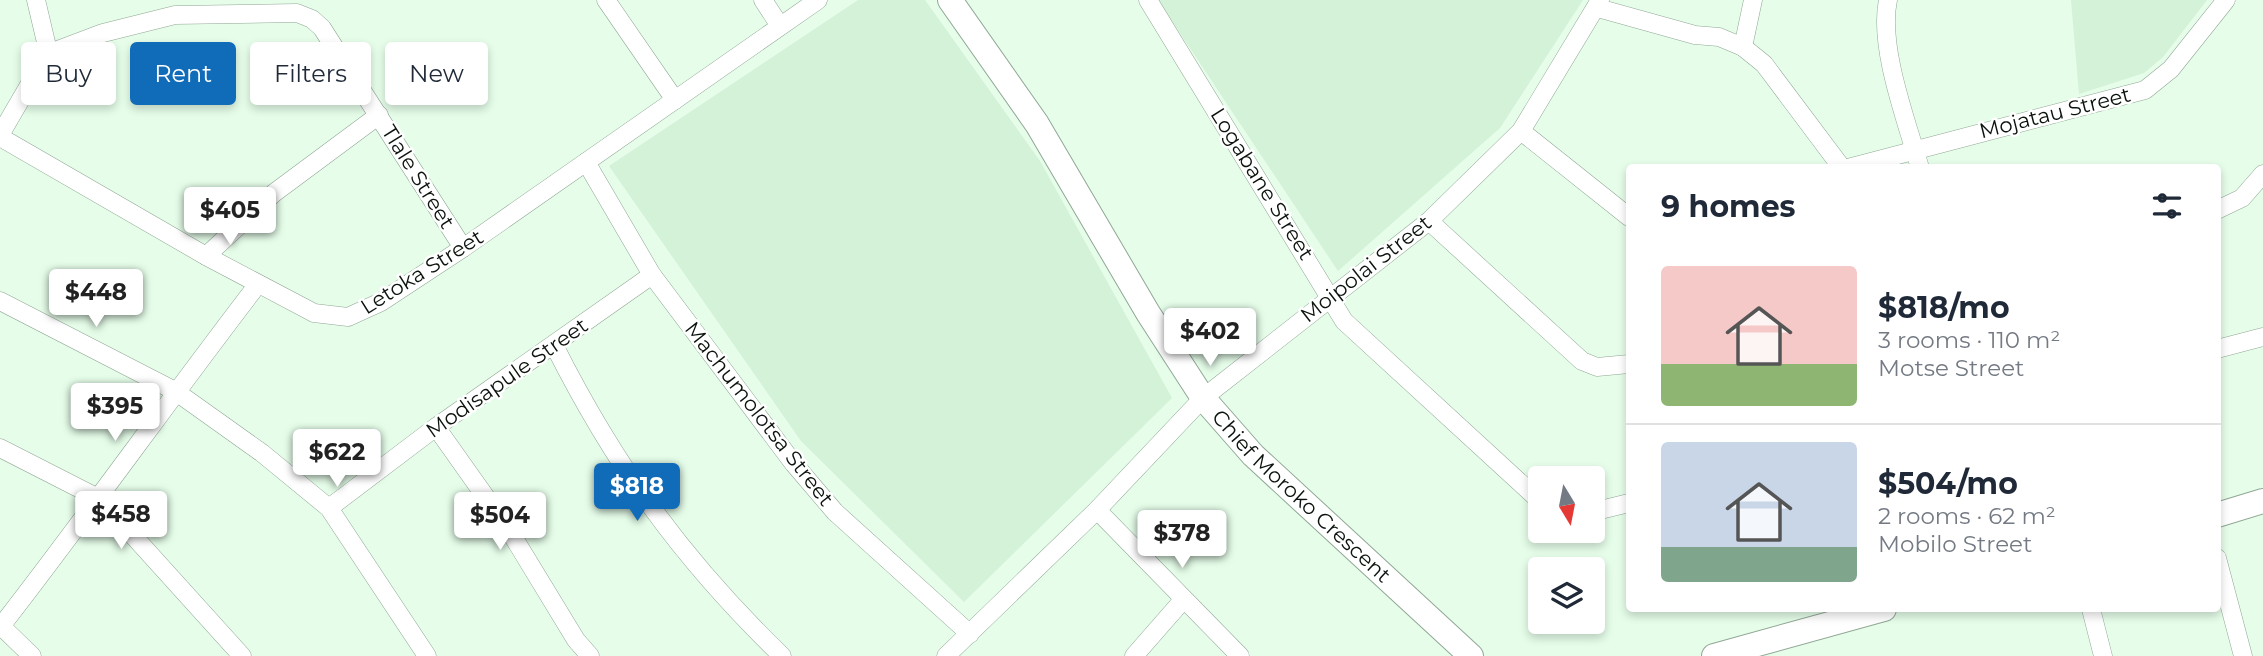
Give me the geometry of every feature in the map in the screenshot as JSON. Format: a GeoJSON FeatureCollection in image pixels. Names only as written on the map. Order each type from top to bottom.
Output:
{"type":"FeatureCollection","features":[{"type":"Feature","properties":{"kind":"street"},"geometry":{"type":"LineString","coordinates":[[36,0],[46,42]]}},
{"type":"Feature","properties":{"kind":"street"},"geometry":{"type":"LineString","coordinates":[[606,0],[675,100]]}},
{"type":"Feature","properties":{"kind":"street"},"geometry":{"type":"LineString","coordinates":[[762,0],[780,26]]}},
{"type":"Feature","properties":{"kind":"street","name":"Letoka Street"},"geometry":{"type":"LineString","coordinates":[[0,136],[206,257],[314,313],[348,317],[381,302],[463,248],[818,0]]}},
{"type":"Feature","properties":{"kind":"street","name":"Chief Moroko Crescent"},"geometry":{"type":"LineString","coordinates":[[950,0],[1037,124],[1148,313],[1203,398],[1253,455],[1471,656]]}},
{"type":"Feature","properties":{"kind":"street","name":"Logabane Street"},"geometry":{"type":"LineString","coordinates":[[1148,0],[1332,296],[1344,321],[1362,341],[1528,490]]}},
{"type":"Feature","properties":{"kind":"street"},"geometry":{"type":"LineString","coordinates":[[1742,47],[1753,0]]}},
{"type":"Feature","properties":{"kind":"street"},"geometry":{"type":"LineString","coordinates":[[1888,0],[1887,29],[1891,59],[1919,164]]}},
{"type":"Feature","properties":{"kind":"street","name":"Mojatau Street"},"geometry":{"type":"LineString","coordinates":[[1861,164],[2145,90],[2171,69],[2226,0]]}},
{"type":"Feature","properties":{"kind":"street"},"geometry":{"type":"LineString","coordinates":[[1599,4],[1695,34],[1719,37],[1742,47],[1764,64],[1839,164]]}},
{"type":"Feature","properties":{"kind":"street","name":"Moipolai Street"},"geometry":{"type":"LineString","coordinates":[[946,656],[1097,510],[1203,398],[1429,221],[1521,131],[1544,89],[1599,4]]}},
{"type":"Feature","properties":{"kind":"street","name":"Tlale Street"},"geometry":{"type":"LineString","coordinates":[[81,42],[173,8],[297,13],[312,19],[322,28],[463,248]]}},
{"type":"Feature","properties":{"kind":"street"},"geometry":{"type":"LineString","coordinates":[[0,136],[21,101]]}},
{"type":"Feature","properties":{"kind":"street"},"geometry":{"type":"LineString","coordinates":[[206,257],[274,193],[379,115]]}},
{"type":"Feature","properties":{"kind":"street"},"geometry":{"type":"LineString","coordinates":[[1521,131],[1626,215]]}},
{"type":"Feature","properties":{"kind":"street","name":"Machumolotsa Street"},"geometry":{"type":"LineString","coordinates":[[586,162],[652,275],[750,409],[835,513],[970,634]]}},
{"type":"Feature","properties":{"kind":"street"},"geometry":{"type":"LineString","coordinates":[[2221,208],[2242,198],[2263,174]]}},
{"type":"Feature","properties":{"kind":"street"},"geometry":{"type":"LineString","coordinates":[[1429,221],[1582,361],[1597,367],[1626,364]]}},
{"type":"Feature","properties":{"kind":"street","name":"Modisapule Street"},"geometry":{"type":"LineString","coordinates":[[329,508],[436,427],[652,275]]}},
{"type":"Feature","properties":{"kind":"street"},"geometry":{"type":"LineString","coordinates":[[32,656],[1,625],[100,499],[175,391],[258,284]]}},
{"type":"Feature","properties":{"kind":"street"},"geometry":{"type":"LineString","coordinates":[[0,300],[175,391],[262,453],[329,508],[427,656]]}},
{"type":"Feature","properties":{"kind":"street"},"geometry":{"type":"LineString","coordinates":[[2221,348],[2263,337]]}},
{"type":"Feature","properties":{"kind":"street"},"geometry":{"type":"LineString","coordinates":[[554,345],[581,399],[659,521],[719,593],[782,656]]}},
{"type":"Feature","properties":{"kind":"street"},"geometry":{"type":"LineString","coordinates":[[436,427],[509,530],[576,640],[590,656]]}},
{"type":"Feature","properties":{"kind":"street"},"geometry":{"type":"LineString","coordinates":[[0,448],[100,499],[242,656]]}},
{"type":"Feature","properties":{"kind":"street"},"geometry":{"type":"LineString","coordinates":[[2221,513],[2259,503]]}},
{"type":"Feature","properties":{"kind":"street"},"geometry":{"type":"LineString","coordinates":[[1605,509],[1626,504]]}},
{"type":"Feature","properties":{"kind":"street"},"geometry":{"type":"LineString","coordinates":[[1097,510],[1240,656]]}},
{"type":"Feature","properties":{"kind":"street"},"geometry":{"type":"LineString","coordinates":[[2221,573],[2243,656]]}},
{"type":"Feature","properties":{"kind":"street"},"geometry":{"type":"LineString","coordinates":[[1134,656],[1183,600]]}},
{"type":"Feature","properties":{"kind":"street"},"geometry":{"type":"LineString","coordinates":[[1714,656],[1873,612]]}},
{"type":"Feature","properties":{"kind":"street"},"geometry":{"type":"LineString","coordinates":[[2092,612],[2103,656]]}},
{"type":"Feature","properties":{"kind":"shaded area"},"geometry":{"type":"Polygon","coordinates":[[[858,0],[925,0],[1040,161],[1172,398],[964,602],[801,441],[609,166],[858,0]]]}},
{"type":"Feature","properties":{"kind":"shaded area"},"geometry":{"type":"Polygon","coordinates":[[[1158,0],[1583,0],[1500,128],[1338,271],[1158,0]]]}},
{"type":"Feature","properties":{"kind":"shaded area"},"geometry":{"type":"Polygon","coordinates":[[[2071,0],[2207,0],[2163,57],[2144,73],[2079,94],[2071,0]]]}}]}
